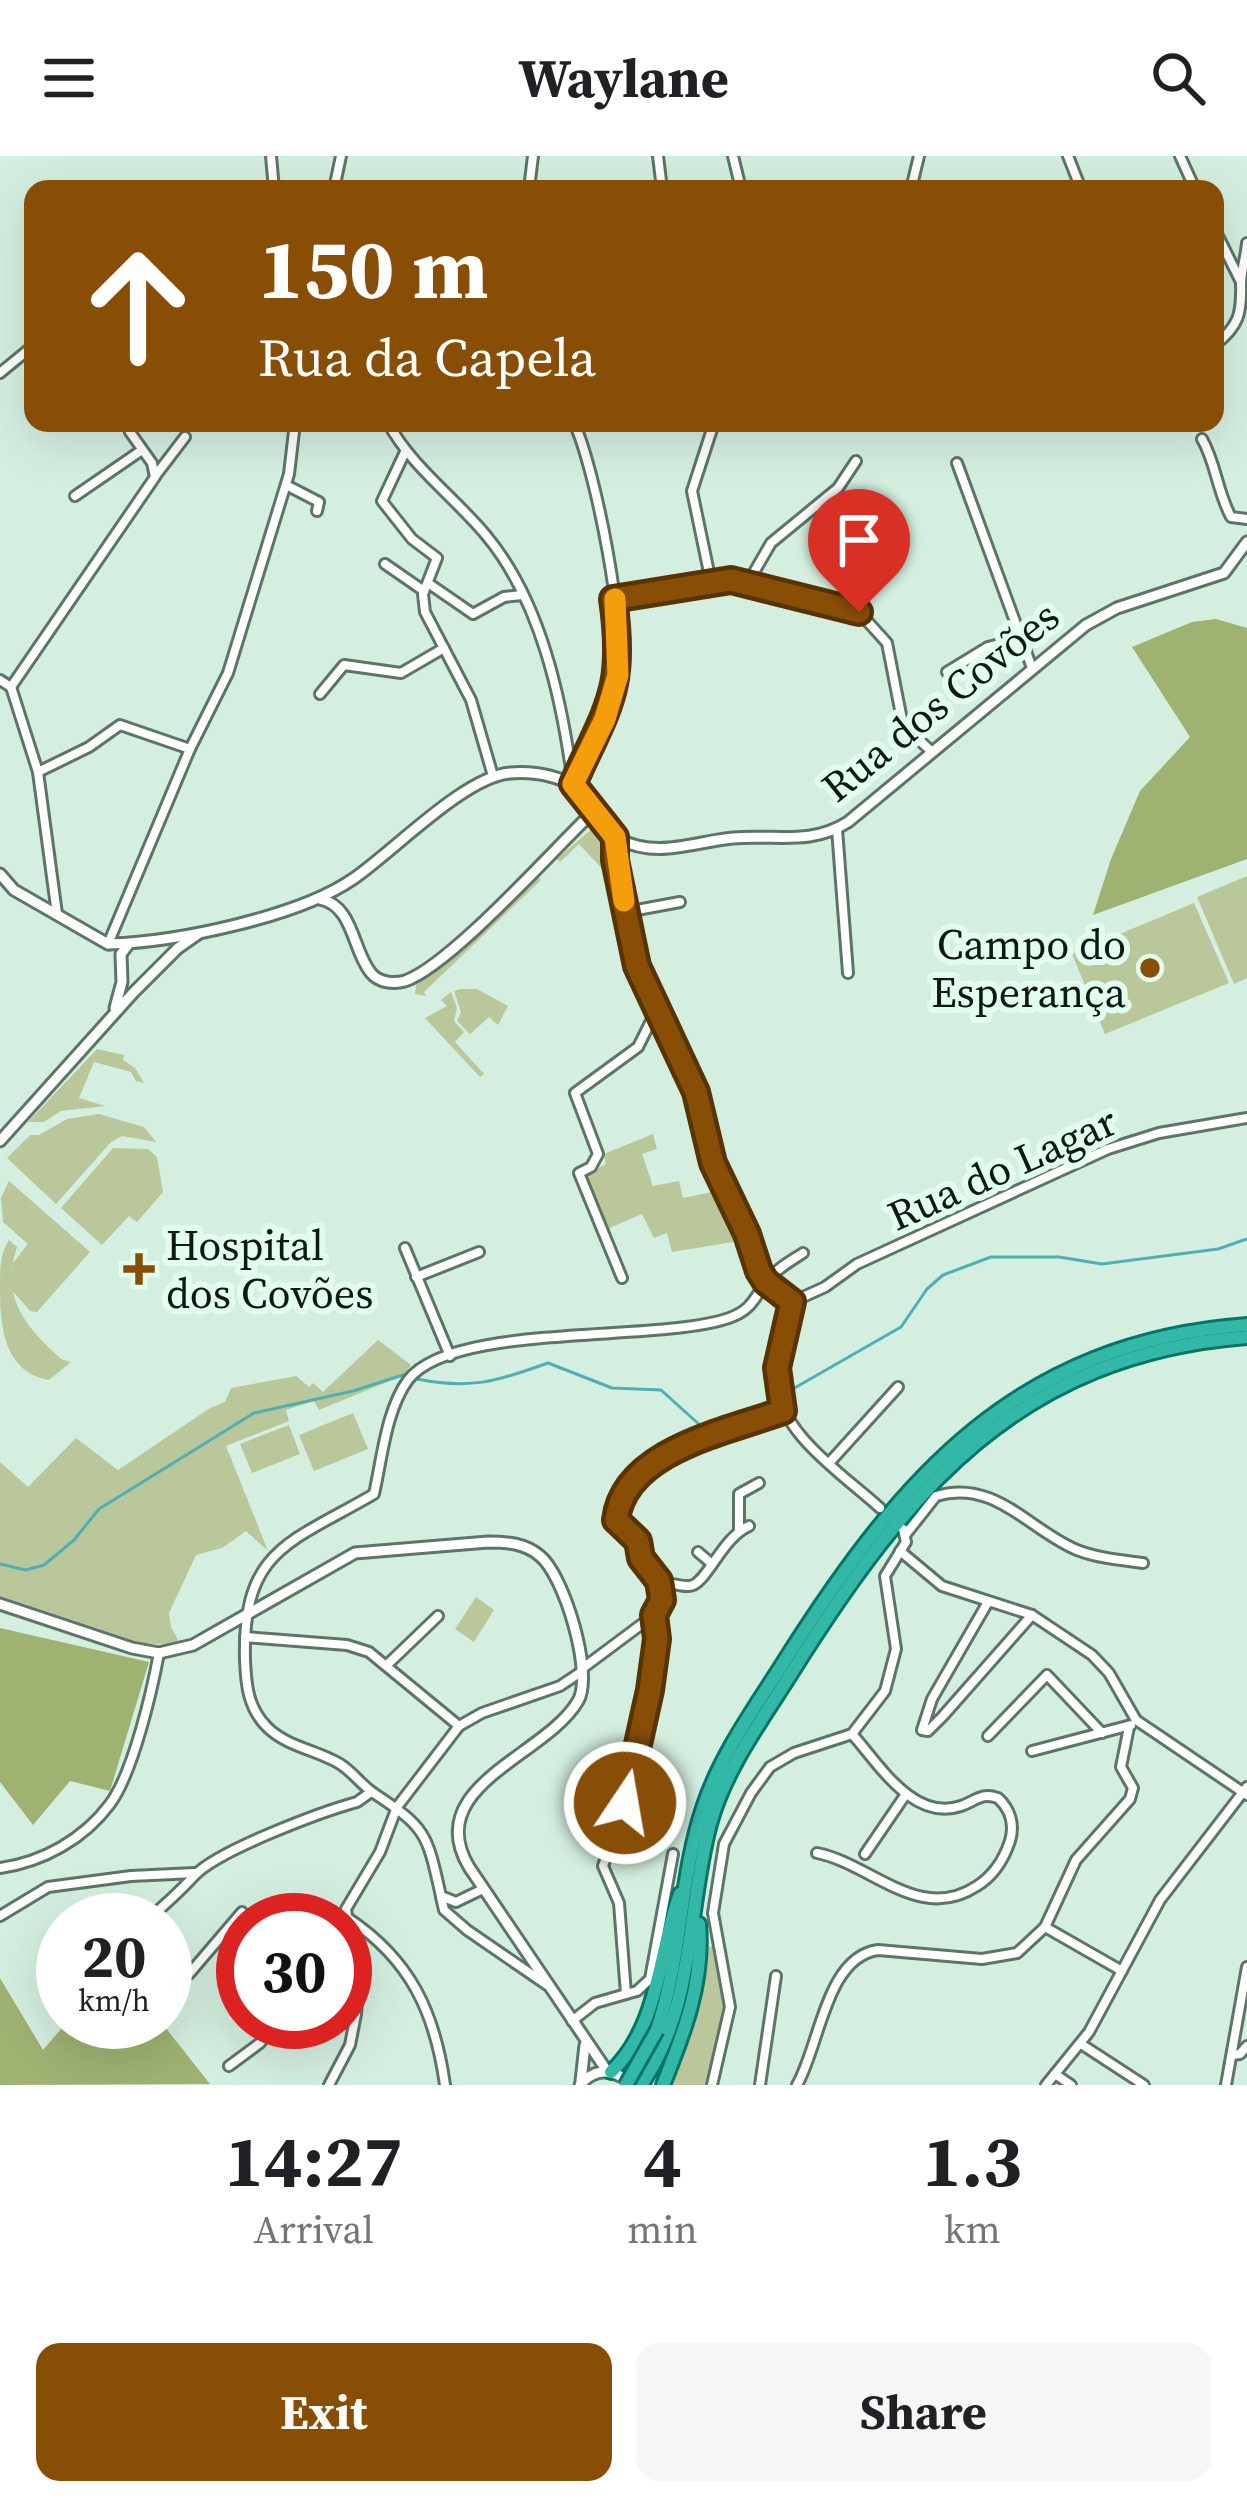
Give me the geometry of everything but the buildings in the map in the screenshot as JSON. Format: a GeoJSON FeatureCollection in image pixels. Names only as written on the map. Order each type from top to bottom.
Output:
{"type":"FeatureCollection","features":[{"type":"Feature","properties":{"kind":"highway"},"geometry":{"type":"LineString","coordinates":[[626,2085],[663,2033],[687,1876],[703,1807],[738,1734],[860,1547],[932,1464],[980,1424],[1061,1374],[1144,1343],[1247,1325]]}},
{"type":"Feature","properties":{"kind":"highway"},"geometry":{"type":"LineString","coordinates":[[639,2085],[690,1956],[710,1823],[735,1764],[870,1553],[922,1491],[989,1432],[1068,1385],[1148,1354],[1247,1337]]}},
{"type":"Feature","properties":{"kind":"highway"},"geometry":{"type":"LineString","coordinates":[[609,2072],[628,2051],[645,2020],[687,1876]]}},
{"type":"Feature","properties":{"kind":"highway"},"geometry":{"type":"LineString","coordinates":[[663,2085],[686,2029],[697,1984],[701,1945],[697,1900]]}},
{"type":"Feature","properties":{"kind":"street"},"geometry":{"type":"LineString","coordinates":[[1224,338],[1245,313],[1241,282],[1247,243]]}},
{"type":"Feature","properties":{"kind":"street"},"geometry":{"type":"LineString","coordinates":[[1224,248],[1241,282]]}},
{"type":"Feature","properties":{"kind":"street"},"geometry":{"type":"LineString","coordinates":[[0,373],[24,353]]}},
{"type":"Feature","properties":{"kind":"street"},"geometry":{"type":"LineString","coordinates":[[130,432],[152,464],[154,477]]}},
{"type":"Feature","properties":{"kind":"street"},"geometry":{"type":"LineString","coordinates":[[108,944],[190,749],[228,673],[286,485],[294,432]]}},
{"type":"Feature","properties":{"kind":"street"},"geometry":{"type":"LineString","coordinates":[[394,432],[488,538],[522,595],[548,667],[573,784],[615,837],[637,966],[696,1092],[713,1163],[766,1282],[792,1302],[777,1368],[783,1411],[880,1508]]}},
{"type":"Feature","properties":{"kind":"street"},"geometry":{"type":"LineString","coordinates":[[573,784],[605,719],[618,675],[620,645],[592,473],[577,432]]}},
{"type":"Feature","properties":{"kind":"street"},"geometry":{"type":"LineString","coordinates":[[711,432],[692,491],[711,582]]}},
{"type":"Feature","properties":{"kind":"street"},"geometry":{"type":"LineString","coordinates":[[11,687],[185,437]]}},
{"type":"Feature","properties":{"kind":"street"},"geometry":{"type":"LineString","coordinates":[[1202,439],[1224,503],[1232,517],[1247,519]]}},
{"type":"Feature","properties":{"kind":"street"},"geometry":{"type":"LineString","coordinates":[[75,496],[142,450]]}},
{"type":"Feature","properties":{"kind":"street"},"geometry":{"type":"LineString","coordinates":[[406,451],[382,501],[412,539],[437,558],[426,587],[425,613],[471,700],[493,776]]}},
{"type":"Feature","properties":{"kind":"street"},"geometry":{"type":"LineString","coordinates":[[749,581],[771,543],[838,488],[856,460]]}},
{"type":"Feature","properties":{"kind":"street"},"geometry":{"type":"LineString","coordinates":[[957,463],[1032,668]]}},
{"type":"Feature","properties":{"kind":"street"},"geometry":{"type":"LineString","coordinates":[[286,485],[319,502],[317,511]]}},
{"type":"Feature","properties":{"kind":"street","name":"Rua dos Covões"},"geometry":{"type":"LineString","coordinates":[[615,837],[664,851],[736,838],[802,839],[837,829],[1102,615],[1224,573],[1247,542]]}},
{"type":"Feature","properties":{"kind":"street"},"geometry":{"type":"LineString","coordinates":[[825,544],[854,592],[859,612],[887,643],[902,725],[932,752]]}},
{"type":"Feature","properties":{"kind":"street"},"geometry":{"type":"LineString","coordinates":[[385,564],[473,614],[505,597],[522,595]]}},
{"type":"Feature","properties":{"kind":"street"},"geometry":{"type":"LineString","coordinates":[[613,599],[711,582],[749,581],[859,612]]}},
{"type":"Feature","properties":{"kind":"street"},"geometry":{"type":"LineString","coordinates":[[947,672],[988,647],[1019,639]]}},
{"type":"Feature","properties":{"kind":"street"},"geometry":{"type":"LineString","coordinates":[[320,694],[344,665],[401,673],[444,648]]}},
{"type":"Feature","properties":{"kind":"street"},"geometry":{"type":"LineString","coordinates":[[0,680],[11,687],[38,772],[57,915]]}},
{"type":"Feature","properties":{"kind":"street"},"geometry":{"type":"LineString","coordinates":[[38,772],[120,725],[190,749]]}},
{"type":"Feature","properties":{"kind":"street"},"geometry":{"type":"LineString","coordinates":[[108,944],[202,931],[315,899],[346,883],[470,788],[493,776],[524,773],[573,784]]}},
{"type":"Feature","properties":{"kind":"street"},"geometry":{"type":"LineString","coordinates":[[346,883],[341,910],[371,973],[388,983],[410,979],[443,957],[593,812]]}},
{"type":"Feature","properties":{"kind":"street"},"geometry":{"type":"LineString","coordinates":[[837,829],[848,973]]}},
{"type":"Feature","properties":{"kind":"street"},"geometry":{"type":"LineString","coordinates":[[0,874],[14,890],[108,944],[120,962]]}},
{"type":"Feature","properties":{"kind":"street"},"geometry":{"type":"LineString","coordinates":[[315,899],[330,901],[341,910]]}},
{"type":"Feature","properties":{"kind":"street"},"geometry":{"type":"LineString","coordinates":[[626,912],[680,902]]}},
{"type":"Feature","properties":{"kind":"street"},"geometry":{"type":"LineString","coordinates":[[0,1141],[140,986],[202,931]]}},
{"type":"Feature","properties":{"kind":"street"},"geometry":{"type":"LineString","coordinates":[[158,938],[167,945],[167,958]]}},
{"type":"Feature","properties":{"kind":"street"},"geometry":{"type":"LineString","coordinates":[[110,1018],[122,978],[123,951],[134,942]]}},
{"type":"Feature","properties":{"kind":"street"},"geometry":{"type":"LineString","coordinates":[[122,978],[140,986]]}},
{"type":"Feature","properties":{"kind":"street"},"geometry":{"type":"LineString","coordinates":[[622,1278],[579,1173],[591,1167],[598,1154],[575,1094],[638,1047],[656,1011]]}},
{"type":"Feature","properties":{"kind":"street","name":"Rua do Lagar"},"geometry":{"type":"LineString","coordinates":[[792,1302],[826,1287],[857,1264],[1108,1150],[1159,1133],[1247,1118]]}},
{"type":"Feature","properties":{"kind":"street"},"geometry":{"type":"LineString","coordinates":[[405,1248],[450,1356]]}},
{"type":"Feature","properties":{"kind":"street"},"geometry":{"type":"LineString","coordinates":[[416,1277],[479,1252]]}},
{"type":"Feature","properties":{"kind":"street"},"geometry":{"type":"LineString","coordinates":[[549,1986],[444,1910],[428,1839],[397,1807],[371,1792],[341,1765],[270,1731],[255,1713],[246,1687],[245,1614],[266,1562],[280,1548],[374,1495],[399,1395],[420,1367],[532,1338],[675,1328],[725,1319],[756,1303],[766,1282],[803,1253]]}},
{"type":"Feature","properties":{"kind":"street"},"geometry":{"type":"LineString","coordinates":[[830,1462],[898,1387]]}},
{"type":"Feature","properties":{"kind":"street"},"geometry":{"type":"LineString","coordinates":[[662,1600],[659,1581],[641,1558],[638,1541],[616,1520],[630,1485],[646,1467],[682,1445],[783,1411]]}},
{"type":"Feature","properties":{"kind":"street"},"geometry":{"type":"LineString","coordinates":[[659,1581],[694,1585],[744,1528],[739,1494],[759,1483]]}},
{"type":"Feature","properties":{"kind":"street"},"geometry":{"type":"LineString","coordinates":[[712,2085],[730,2007],[712,1913],[724,1844],[770,1767],[794,1753],[852,1734],[885,1691],[896,1649],[885,1588],[887,1569],[900,1551],[904,1532],[936,1496],[957,1494],[1010,1507],[1081,1551],[1143,1563]]}},
{"type":"Feature","properties":{"kind":"street"},"geometry":{"type":"LineString","coordinates":[[0,1604],[159,1653],[193,1645],[355,1553],[508,1542],[537,1553],[559,1580],[583,1670],[583,1691],[573,1708],[477,1791],[460,1814],[462,1856],[585,2045],[609,2072],[639,2085]]}},
{"type":"Feature","properties":{"kind":"street"},"geometry":{"type":"LineString","coordinates":[[900,1551],[942,1586],[1032,1615],[1101,1664],[1133,1723],[1246,1791],[1160,1900],[1081,2044],[1046,2085]]}},
{"type":"Feature","properties":{"kind":"street"},"geometry":{"type":"LineString","coordinates":[[698,1552],[712,1564]]}},
{"type":"Feature","properties":{"kind":"street"},"geometry":{"type":"LineString","coordinates":[[356,1893],[380,1852],[397,1807],[459,1726],[482,1713],[560,1686],[654,1615],[670,1582]]}},
{"type":"Feature","properties":{"kind":"street"},"geometry":{"type":"LineString","coordinates":[[256,1583],[267,1601]]}},
{"type":"Feature","properties":{"kind":"street"},"geometry":{"type":"LineString","coordinates":[[988,1602],[932,1699],[922,1730],[928,1731],[943,1716],[1032,1615]]}},
{"type":"Feature","properties":{"kind":"street"},"geometry":{"type":"LineString","coordinates":[[626,1994],[619,1903],[603,1866],[616,1838],[650,1690],[657,1639],[654,1615]]}},
{"type":"Feature","properties":{"kind":"street"},"geometry":{"type":"LineString","coordinates":[[388,1664],[438,1616]]}},
{"type":"Feature","properties":{"kind":"street"},"geometry":{"type":"LineString","coordinates":[[244,1637],[347,1645],[388,1664],[459,1726]]}},
{"type":"Feature","properties":{"kind":"street"},"geometry":{"type":"LineString","coordinates":[[0,1868],[54,1852],[111,1803],[142,1725],[159,1653]]}},
{"type":"Feature","properties":{"kind":"street"},"geometry":{"type":"LineString","coordinates":[[988,1736],[1047,1675],[1102,1733]]}},
{"type":"Feature","properties":{"kind":"street"},"geometry":{"type":"LineString","coordinates":[[1032,1751],[1133,1723]]}},
{"type":"Feature","properties":{"kind":"street"},"geometry":{"type":"LineString","coordinates":[[797,2085],[840,1974],[859,1954],[878,1950],[997,1959],[1017,1953],[1045,1927],[1067,1872],[1130,1799],[1133,1788],[1121,1767],[1133,1723]]}},
{"type":"Feature","properties":{"kind":"street"},"geometry":{"type":"LineString","coordinates":[[817,1853],[850,1863],[900,1892],[926,1900],[957,1897],[984,1881],[1009,1843],[1012,1829],[1006,1805],[989,1794],[961,1806],[933,1808],[906,1794],[852,1734]]}},
{"type":"Feature","properties":{"kind":"street"},"geometry":{"type":"LineString","coordinates":[[0,1916],[48,1887],[196,1873],[248,1844],[357,1802],[371,1792]]}},
{"type":"Feature","properties":{"kind":"street"},"geometry":{"type":"LineString","coordinates":[[865,1854],[906,1794]]}},
{"type":"Feature","properties":{"kind":"street"},"geometry":{"type":"LineString","coordinates":[[572,2021],[595,2003],[637,1991],[650,1978],[673,1854]]}},
{"type":"Feature","properties":{"kind":"street"},"geometry":{"type":"LineString","coordinates":[[179,1893],[196,1873]]}},
{"type":"Feature","properties":{"kind":"street"},"geometry":{"type":"LineString","coordinates":[[441,1896],[456,1902],[483,1889]]}},
{"type":"Feature","properties":{"kind":"street"},"geometry":{"type":"LineString","coordinates":[[1045,1927],[1122,1971]]}},
{"type":"Feature","properties":{"kind":"street"},"geometry":{"type":"LineString","coordinates":[[372,1937],[420,1995],[432,2019],[445,2085]]}},
{"type":"Feature","properties":{"kind":"street"},"geometry":{"type":"LineString","coordinates":[[192,1972],[216,1943]]}},
{"type":"Feature","properties":{"kind":"street"},"geometry":{"type":"LineString","coordinates":[[1226,2085],[1247,1967]]}},
{"type":"Feature","properties":{"kind":"street"},"geometry":{"type":"LineString","coordinates":[[760,2085],[776,1976]]}},
{"type":"Feature","properties":{"kind":"street"},"geometry":{"type":"LineString","coordinates":[[1081,2044],[1144,2085]]}},
{"type":"Feature","properties":{"kind":"street"},"geometry":{"type":"LineString","coordinates":[[580,2084],[585,2045]]}},
{"type":"Feature","properties":{"kind":"street"},"geometry":{"type":"LineString","coordinates":[[1231,2060],[1247,2046]]}},
{"type":"Feature","properties":{"kind":"street"},"geometry":{"type":"LineString","coordinates":[[229,2066],[252,2049]]}},
{"type":"Feature","properties":{"kind":"street"},"geometry":{"type":"LineString","coordinates":[[328,2085],[348,2049]]}},
{"type":"Feature","properties":{"kind":"street"},"geometry":{"type":"LineString","coordinates":[[593,2055],[617,2057],[628,2051]]}},
{"type":"Feature","properties":{"kind":"street"},"geometry":{"type":"LineString","coordinates":[[580,2084],[592,2074],[609,2072]]}},
{"type":"Feature","properties":{"kind":"street"},"geometry":{"type":"LineString","coordinates":[[1055,2074],[1071,2085]]}},
{"type":"Feature","properties":{"kind":"green space"},"geometry":{"type":"Polygon","coordinates":[[[1216,619],[1247,628],[1247,859],[1093,915],[1140,791],[1190,737],[1132,647],[1192,622],[1216,619]]]}},
{"type":"Feature","properties":{"kind":"green space"},"geometry":{"type":"Polygon","coordinates":[[[594,827],[607,845],[607,874],[579,844],[560,862],[557,859],[594,827]]]}},
{"type":"Feature","properties":{"kind":"green space"},"geometry":{"type":"Polygon","coordinates":[[[1247,876],[1247,978],[1234,984],[1197,897],[1247,876]]]}},
{"type":"Feature","properties":{"kind":"green space"},"geometry":{"type":"Polygon","coordinates":[[[538,877],[541,880],[424,992],[426,996],[415,994],[416,985],[445,965],[538,877]]]}},
{"type":"Feature","properties":{"kind":"green space","name":"Campo do Esperança"},"geometry":{"type":"Polygon","coordinates":[[[1194,903],[1229,983],[1105,1034],[1072,954],[1194,903]]]}},
{"type":"Feature","properties":{"kind":"green space"},"geometry":{"type":"Polygon","coordinates":[[[477,989],[508,1006],[498,1025],[489,1017],[470,1034],[457,1021],[461,1012],[454,991],[477,989]]]}},
{"type":"Feature","properties":{"kind":"green space"},"geometry":{"type":"Polygon","coordinates":[[[451,992],[457,1008],[454,1021],[464,1032],[455,1042],[484,1074],[480,1077],[425,1018],[447,1006],[441,1000],[451,992]]]}},
{"type":"Feature","properties":{"kind":"green space"},"geometry":{"type":"Polygon","coordinates":[[[97,1049],[124,1055],[123,1060],[144,1083],[136,1081],[131,1072],[94,1062],[79,1098],[105,1106],[61,1111],[44,1122],[28,1122],[97,1049]]]}},
{"type":"Feature","properties":{"kind":"green space"},"geometry":{"type":"Polygon","coordinates":[[[99,1114],[144,1127],[156,1142],[122,1136],[111,1142],[56,1204],[7,1158],[30,1135],[67,1119],[99,1114]]]}},
{"type":"Feature","properties":{"kind":"green space"},"geometry":{"type":"Polygon","coordinates":[[[653,1134],[657,1149],[642,1154],[653,1186],[679,1181],[683,1198],[722,1190],[745,1240],[672,1252],[667,1233],[654,1238],[642,1214],[607,1229],[584,1176],[606,1164],[604,1154],[653,1134]]]}},
{"type":"Feature","properties":{"kind":"green space"},"geometry":{"type":"Polygon","coordinates":[[[113,1148],[148,1149],[157,1157],[163,1192],[137,1222],[129,1216],[102,1245],[61,1208],[113,1148]]]}},
{"type":"Feature","properties":{"kind":"green space"},"geometry":{"type":"Polygon","coordinates":[[[9,1181],[90,1252],[37,1312],[30,1311],[10,1288],[13,1263],[28,1244],[3,1222],[1,1198],[9,1181]]]}},
{"type":"Feature","properties":{"kind":"green space"},"geometry":{"type":"Polygon","coordinates":[[[9,1240],[17,1247],[12,1282],[20,1310],[48,1347],[71,1362],[49,1380],[22,1367],[3,1330],[0,1279],[9,1240]]]}},
{"type":"Feature","properties":{"kind":"green space"},"geometry":{"type":"Polygon","coordinates":[[[378,1340],[411,1365],[404,1375],[319,1410],[314,1401],[286,1410],[289,1421],[226,1446],[268,1551],[246,1531],[222,1548],[196,1555],[169,1613],[179,1642],[116,1637],[0,1597],[0,1462],[28,1487],[76,1438],[118,1470],[225,1402],[231,1388],[296,1376],[323,1392],[378,1340]]]}},
{"type":"Feature","properties":{"kind":"green space"},"geometry":{"type":"Polygon","coordinates":[[[353,1413],[368,1449],[314,1471],[299,1435],[353,1413]]]}},
{"type":"Feature","properties":{"kind":"green space"},"geometry":{"type":"Polygon","coordinates":[[[289,1425],[300,1454],[252,1473],[240,1444],[289,1425]]]}},
{"type":"Feature","properties":{"kind":"green space"},"geometry":{"type":"Polygon","coordinates":[[[476,1597],[494,1610],[474,1642],[455,1629],[476,1597]]]}},
{"type":"Feature","properties":{"kind":"green space"},"geometry":{"type":"Polygon","coordinates":[[[0,1628],[149,1662],[110,1791],[70,1781],[33,1825],[0,1782],[0,1628]]]}},
{"type":"Feature","properties":{"kind":"green space"},"geometry":{"type":"Polygon","coordinates":[[[706,1946],[715,1947],[726,1992],[709,2085],[670,2085],[691,2030],[706,1946]]]}},
{"type":"Feature","properties":{"kind":"green space"},"geometry":{"type":"Polygon","coordinates":[[[0,1978],[36,2038],[36,2049],[182,2049],[210,2084],[0,2085],[0,1978]]]}},
{"type":"Feature","properties":{"kind":"waterway"},"geometry":{"type":"LineString","coordinates":[[784,1394],[901,1327],[927,1289],[943,1275],[991,1257],[1059,1257],[1102,1264],[1218,1249],[1247,1239]]}},
{"type":"Feature","properties":{"kind":"waterway"},"geometry":{"type":"LineString","coordinates":[[417,1379],[484,1382],[548,1363],[612,1388],[661,1390],[701,1426],[763,1411],[773,1404]]}},
{"type":"Feature","properties":{"kind":"waterway"},"geometry":{"type":"LineString","coordinates":[[0,1564],[26,1570],[44,1565],[74,1540],[99,1509],[254,1413],[406,1374]]}},
{"type":"Feature","properties":{"kind":"slow traffic"},"geometry":{"type":"LineString","coordinates":[[615,599],[618,675],[605,719],[573,784],[615,837],[624,901]]}},
{"type":"Feature","properties":{"kind":"place","name":"Campo do Esperança"},"geometry":{"type":"Point","coordinates":[1150,968]}},
{"type":"Feature","properties":{"kind":"place","name":"Hospital dos Covões"},"geometry":{"type":"Point","coordinates":[139,1269]}},
{"type":"Feature","properties":{"kind":"route"},"geometry":{"type":"LineString","coordinates":[[625,1803],[650,1690],[657,1639],[654,1615],[662,1600],[659,1581],[641,1558],[638,1541],[616,1520],[618,1509],[646,1467],[682,1445],[783,1411],[777,1368],[792,1302],[759,1271],[713,1163],[696,1092],[637,966],[615,860],[615,837],[573,784],[605,719],[618,675],[620,645],[613,599],[731,580],[859,612]]}}]}
